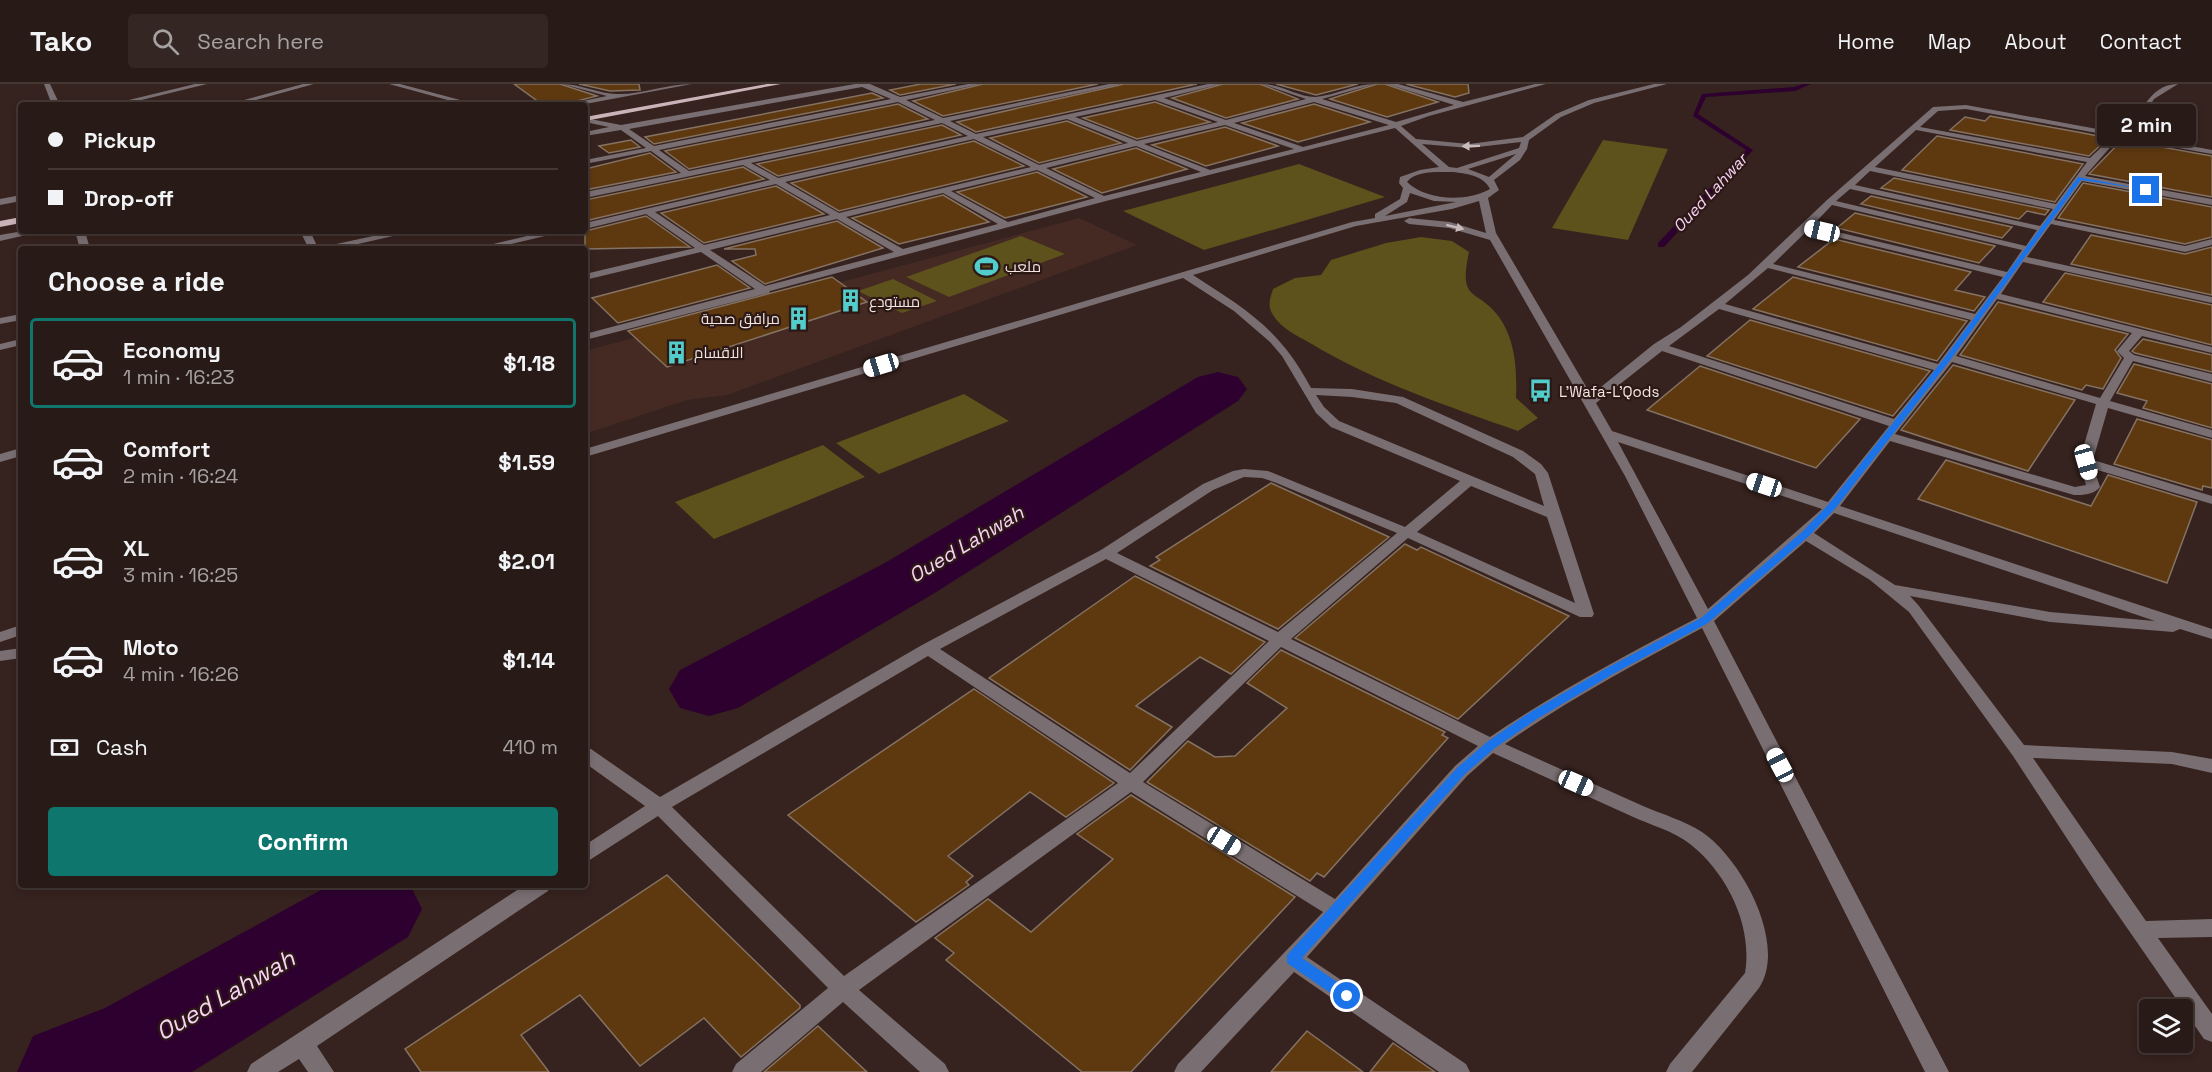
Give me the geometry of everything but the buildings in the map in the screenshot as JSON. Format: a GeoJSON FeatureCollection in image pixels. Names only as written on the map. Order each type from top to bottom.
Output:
{"type":"FeatureCollection","features":[{"type":"Feature","properties":{"kind":"main road"},"geometry":{"type":"LineString","coordinates":[[588,111],[743,84]]}},
{"type":"Feature","properties":{"kind":"main road"},"geometry":{"type":"LineString","coordinates":[[588,118],[778,84]]}},
{"type":"Feature","properties":{"kind":"main road"},"geometry":{"type":"LineString","coordinates":[[0,215],[18,212]]}},
{"type":"Feature","properties":{"kind":"main road"},"geometry":{"type":"LineString","coordinates":[[0,224],[18,221]]}},
{"type":"Feature","properties":{"kind":"street"},"geometry":{"type":"LineString","coordinates":[[47,84],[55,102]]}},
{"type":"Feature","properties":{"kind":"street"},"geometry":{"type":"LineString","coordinates":[[125,102],[204,84]]}},
{"type":"Feature","properties":{"kind":"street"},"geometry":{"type":"LineString","coordinates":[[242,102],[311,84]]}},
{"type":"Feature","properties":{"kind":"street"},"geometry":{"type":"LineString","coordinates":[[392,84],[465,102]]}},
{"type":"Feature","properties":{"kind":"street"},"geometry":{"type":"LineString","coordinates":[[408,87],[421,84]]}},
{"type":"Feature","properties":{"kind":"street"},"geometry":{"type":"LineString","coordinates":[[565,84],[619,96]]}},
{"type":"Feature","properties":{"kind":"street"},"geometry":{"type":"LineString","coordinates":[[584,102],[689,84]]}},
{"type":"Feature","properties":{"kind":"street"},"geometry":{"type":"LineString","coordinates":[[588,134],[865,84],[972,138],[1103,199]]}},
{"type":"Feature","properties":{"kind":"street"},"geometry":{"type":"LineString","coordinates":[[588,161],[978,84]]}},
{"type":"Feature","properties":{"kind":"street"},"geometry":{"type":"LineString","coordinates":[[588,194],[1119,84]]}},
{"type":"Feature","properties":{"kind":"street"},"geometry":{"type":"LineString","coordinates":[[588,225],[845,165],[1070,118],[1218,84]]}},
{"type":"Feature","properties":{"kind":"street"},"geometry":{"type":"LineString","coordinates":[[1265,84],[1396,125],[1451,170]]}},
{"type":"Feature","properties":{"kind":"street"},"geometry":{"type":"LineString","coordinates":[[588,276],[1227,122],[1372,84]]}},
{"type":"Feature","properties":{"kind":"street"},"geometry":{"type":"LineString","coordinates":[[1390,84],[1463,105]]}},
{"type":"Feature","properties":{"kind":"street"},"geometry":{"type":"LineString","coordinates":[[1402,88],[1416,84]]}},
{"type":"Feature","properties":{"kind":"street"},"geometry":{"type":"LineString","coordinates":[[588,336],[765,291],[1103,199],[1396,125],[1538,84]]}},
{"type":"Feature","properties":{"kind":"street"},"geometry":{"type":"LineString","coordinates":[[1418,142],[1469,146],[1525,139],[1552,118],[1582,103],[1664,84]]}},
{"type":"Feature","properties":{"kind":"street"},"geometry":{"type":"LineString","coordinates":[[1186,1072],[1337,911],[1461,771],[1491,745],[1595,679],[1704,621],[1805,534],[1832,507],[1949,358],[2092,161],[2111,141],[2133,128],[2151,98],[2175,84]]}},
{"type":"Feature","properties":{"kind":"street"},"geometry":{"type":"LineString","coordinates":[[1103,87],[1144,101]]}},
{"type":"Feature","properties":{"kind":"street"},"geometry":{"type":"LineString","coordinates":[[1052,98],[1088,113]]}},
{"type":"Feature","properties":{"kind":"street"},"geometry":{"type":"LineString","coordinates":[[1156,98],[1301,149]]}},
{"type":"Feature","properties":{"kind":"street"},"geometry":{"type":"LineString","coordinates":[[1590,402],[1658,346],[1718,305],[1767,265],[1830,202],[1936,109],[1947,106],[1966,107],[2212,152]]}},
{"type":"Feature","properties":{"kind":"street"},"geometry":{"type":"LineString","coordinates":[[1070,118],[1208,172]]}},
{"type":"Feature","properties":{"kind":"street"},"geometry":{"type":"LineString","coordinates":[[588,120],[622,128],[688,174]]}},
{"type":"Feature","properties":{"kind":"street"},"geometry":{"type":"LineString","coordinates":[[1916,128],[2092,161]]}},
{"type":"Feature","properties":{"kind":"street"},"geometry":{"type":"LineString","coordinates":[[2133,128],[2212,143]]}},
{"type":"Feature","properties":{"kind":"street"},"geometry":{"type":"LineString","coordinates":[[1489,180],[1502,172],[1523,149],[1525,139]]}},
{"type":"Feature","properties":{"kind":"street"},"geometry":{"type":"LineString","coordinates":[[1418,142],[1418,153]]}},
{"type":"Feature","properties":{"kind":"street"},"geometry":{"type":"LineString","coordinates":[[814,147],[825,153]]}},
{"type":"Feature","properties":{"kind":"street"},"geometry":{"type":"LineString","coordinates":[[1451,170],[1523,149]]}},
{"type":"Feature","properties":{"kind":"street"},"geometry":{"type":"LineString","coordinates":[[835,159],[845,165]]}},
{"type":"Feature","properties":{"kind":"street"},"geometry":{"type":"LineString","coordinates":[[744,162],[840,215],[903,254]]}},
{"type":"Feature","properties":{"kind":"street"},"geometry":{"type":"LineString","coordinates":[[588,452],[1360,223],[1385,213],[1404,200],[1407,188],[1403,179],[1416,167],[1451,170],[1489,180],[1495,190],[1483,197],[1452,206],[1360,223]]}},
{"type":"Feature","properties":{"kind":"street"},"geometry":{"type":"LineString","coordinates":[[1868,168],[2058,207]]}},
{"type":"Feature","properties":{"kind":"street"},"geometry":{"type":"LineString","coordinates":[[2080,178],[2212,202]]}},
{"type":"Feature","properties":{"kind":"street"},"geometry":{"type":"LineString","coordinates":[[1848,186],[1917,202],[2185,249],[2212,242]]}},
{"type":"Feature","properties":{"kind":"street"},"geometry":{"type":"LineString","coordinates":[[1407,188],[1452,206],[1470,221],[1493,235]]}},
{"type":"Feature","properties":{"kind":"street"},"geometry":{"type":"LineString","coordinates":[[943,190],[1007,225]]}},
{"type":"Feature","properties":{"kind":"street"},"geometry":{"type":"LineString","coordinates":[[1483,197],[1493,235],[1632,476],[1704,621],[1888,972],[1937,1072]]}},
{"type":"Feature","properties":{"kind":"street"},"geometry":{"type":"LineString","coordinates":[[1435,198],[1471,200]]}},
{"type":"Feature","properties":{"kind":"street"},"geometry":{"type":"LineString","coordinates":[[0,202],[18,199]]}},
{"type":"Feature","properties":{"kind":"street"},"geometry":{"type":"LineString","coordinates":[[1830,202],[2024,254],[2212,300]]}},
{"type":"Feature","properties":{"kind":"street"},"geometry":{"type":"LineString","coordinates":[[1898,219],[1917,202]]}},
{"type":"Feature","properties":{"kind":"street"},"geometry":{"type":"LineString","coordinates":[[647,211],[765,291]]}},
{"type":"Feature","properties":{"kind":"street"},"geometry":{"type":"LineString","coordinates":[[1360,223],[1426,221],[1493,235]]}},
{"type":"Feature","properties":{"kind":"street"},"geometry":{"type":"LineString","coordinates":[[1806,227],[2008,275]]}},
{"type":"Feature","properties":{"kind":"street"},"geometry":{"type":"LineString","coordinates":[[0,238],[22,234]]}},
{"type":"Feature","properties":{"kind":"street"},"geometry":{"type":"LineString","coordinates":[[337,246],[395,234]]}},
{"type":"Feature","properties":{"kind":"street"},"geometry":{"type":"LineString","coordinates":[[508,246],[550,234]]}},
{"type":"Feature","properties":{"kind":"street"},"geometry":{"type":"LineString","coordinates":[[1767,265],[1978,318]]}},
{"type":"Feature","properties":{"kind":"street"},"geometry":{"type":"LineString","coordinates":[[1185,275],[1254,322],[1271,337],[1285,352],[1320,410],[1335,424],[1553,515]]}},
{"type":"Feature","properties":{"kind":"street"},"geometry":{"type":"LineString","coordinates":[[1994,295],[2212,350]]}},
{"type":"Feature","properties":{"kind":"street"},"geometry":{"type":"LineString","coordinates":[[1718,305],[1940,368]]}},
{"type":"Feature","properties":{"kind":"street"},"geometry":{"type":"LineString","coordinates":[[0,321],[18,318]]}},
{"type":"Feature","properties":{"kind":"street"},"geometry":{"type":"LineString","coordinates":[[2139,332],[2123,351],[2130,357],[2212,378]]}},
{"type":"Feature","properties":{"kind":"street"},"geometry":{"type":"LineString","coordinates":[[0,347],[18,343]]}},
{"type":"Feature","properties":{"kind":"street"},"geometry":{"type":"LineString","coordinates":[[1658,346],[1896,424]]}},
{"type":"Feature","properties":{"kind":"street"},"geometry":{"type":"LineString","coordinates":[[1887,436],[2074,491],[2086,491],[2093,487],[2086,462],[2103,402],[2130,357]]}},
{"type":"Feature","properties":{"kind":"street"},"geometry":{"type":"LineString","coordinates":[[1949,358],[2212,434]]}},
{"type":"Feature","properties":{"kind":"street"},"geometry":{"type":"LineString","coordinates":[[588,853],[659,806],[928,650],[1107,553],[1208,487],[1233,475],[1263,474],[1279,479],[1406,532],[1586,614],[1553,515],[1542,471],[1518,454],[1399,400],[1352,393],[1307,391]]}},
{"type":"Feature","properties":{"kind":"street"},"geometry":{"type":"LineString","coordinates":[[1608,434],[2212,634]]}},
{"type":"Feature","properties":{"kind":"street"},"geometry":{"type":"LineString","coordinates":[[0,458],[18,453]]}},
{"type":"Feature","properties":{"kind":"street"},"geometry":{"type":"LineString","coordinates":[[2086,462],[2212,500]]}},
{"type":"Feature","properties":{"kind":"street"},"geometry":{"type":"LineString","coordinates":[[744,1072],[843,989],[1131,783],[1279,640],[1468,481]]}},
{"type":"Feature","properties":{"kind":"street"},"geometry":{"type":"LineString","coordinates":[[1805,534],[1894,589],[1914,609],[2019,750],[2105,880],[2143,930],[2212,1032]]}},
{"type":"Feature","properties":{"kind":"street"},"geometry":{"type":"LineString","coordinates":[[1107,553],[1491,745],[1695,837],[1710,849],[1729,873],[1753,925],[1757,948],[1756,975],[1728,1013],[1678,1072]]}},
{"type":"Feature","properties":{"kind":"street"},"geometry":{"type":"LineString","coordinates":[[1894,589],[2050,617],[2194,628]]}},
{"type":"Feature","properties":{"kind":"street"},"geometry":{"type":"LineString","coordinates":[[0,637],[18,631]]}},
{"type":"Feature","properties":{"kind":"street"},"geometry":{"type":"LineString","coordinates":[[928,650],[1131,783],[1337,911]]}},
{"type":"Feature","properties":{"kind":"street"},"geometry":{"type":"LineString","coordinates":[[0,656],[18,653]]}},
{"type":"Feature","properties":{"kind":"street"},"geometry":{"type":"LineString","coordinates":[[2019,750],[2172,759],[2212,766]]}},
{"type":"Feature","properties":{"kind":"street"},"geometry":{"type":"LineString","coordinates":[[588,756],[659,806],[843,989],[937,1072]]}},
{"type":"Feature","properties":{"kind":"street"},"geometry":{"type":"LineString","coordinates":[[259,1072],[537,888]]}},
{"type":"Feature","properties":{"kind":"street"},"geometry":{"type":"LineString","coordinates":[[2143,930],[2212,928]]}},
{"type":"Feature","properties":{"kind":"street"},"geometry":{"type":"LineString","coordinates":[[1292,959],[1458,1072]]}},
{"type":"Feature","properties":{"kind":"street"},"geometry":{"type":"LineString","coordinates":[[302,1045],[322,1072]]}},
{"type":"Feature","properties":{"kind":"shaded area"},"geometry":{"type":"Polygon","coordinates":[[[1603,140],[1668,149],[1628,240],[1552,228],[1603,140]]]}},
{"type":"Feature","properties":{"kind":"shaded area"},"geometry":{"type":"Polygon","coordinates":[[[1299,164],[1385,197],[1204,250],[1123,211],[1299,164]]]}},
{"type":"Feature","properties":{"kind":"shaded area"},"geometry":{"type":"Polygon","coordinates":[[[1079,218],[1137,245],[727,395],[687,400],[588,433],[588,350],[1079,218]]]}},
{"type":"Feature","properties":{"kind":"shaded area","name":"ملعب"},"geometry":{"type":"Polygon","coordinates":[[[1021,236],[1065,254],[949,297],[906,277],[1021,236]]]}},
{"type":"Feature","properties":{"kind":"shaded area"},"geometry":{"type":"Polygon","coordinates":[[[1421,237],[1452,241],[1469,252],[1466,268],[1468,288],[1491,308],[1505,326],[1514,356],[1516,398],[1538,418],[1518,431],[1360,370],[1290,331],[1276,320],[1271,312],[1270,302],[1273,289],[1295,278],[1321,275],[1331,260],[1386,243],[1421,237]]]}},
{"type":"Feature","properties":{"kind":"shaded area"},"geometry":{"type":"Polygon","coordinates":[[[893,279],[937,301],[902,313],[858,291],[893,279]]]}},
{"type":"Feature","properties":{"kind":"shaded area"},"geometry":{"type":"Polygon","coordinates":[[[964,394],[1009,421],[879,474],[836,443],[964,394]]]}},
{"type":"Feature","properties":{"kind":"shaded area"},"geometry":{"type":"Polygon","coordinates":[[[823,445],[865,477],[714,539],[675,502],[823,445]]]}},
{"type":"Feature","properties":{"kind":"waterway","name":"Oued Lahwar"},"geometry":{"type":"LineString","coordinates":[[1661,245],[1750,150],[1695,115],[1704,95],[1795,89],[1808,84]]}},
{"type":"Feature","properties":{"kind":"waterway","name":"Oued Lahwah"},"geometry":{"type":"LineString","coordinates":[[709,689],[908,579],[1218,389]]}},
{"type":"Feature","properties":{"kind":"waterway","name":"Oued Lahwah"},"geometry":{"type":"LineString","coordinates":[[72,1072],[142,1044],[373,909]]}},
{"type":"Feature","properties":{"kind":"place","name":"ملعب"},"geometry":{"type":"Point","coordinates":[987,266]}},
{"type":"Feature","properties":{"kind":"place","name":"مستودع"},"geometry":{"type":"Point","coordinates":[851,301]}},
{"type":"Feature","properties":{"kind":"place","name":"مرافق صحية"},"geometry":{"type":"Point","coordinates":[798,318]}},
{"type":"Feature","properties":{"kind":"place","name":"الاقسام"},"geometry":{"type":"Point","coordinates":[676,352]}},
{"type":"Feature","properties":{"kind":"place","name":"L'Wafa-L'Qods"},"geometry":{"type":"Point","coordinates":[1541,391]}},
{"type":"Feature","properties":{"kind":"route"},"geometry":{"type":"LineString","coordinates":[[1347,996],[1292,959],[1461,771],[1491,745],[1533,716],[1609,671],[1704,621],[1805,534],[1832,507],[1949,358],[2080,178],[2146,190]]}}]}
